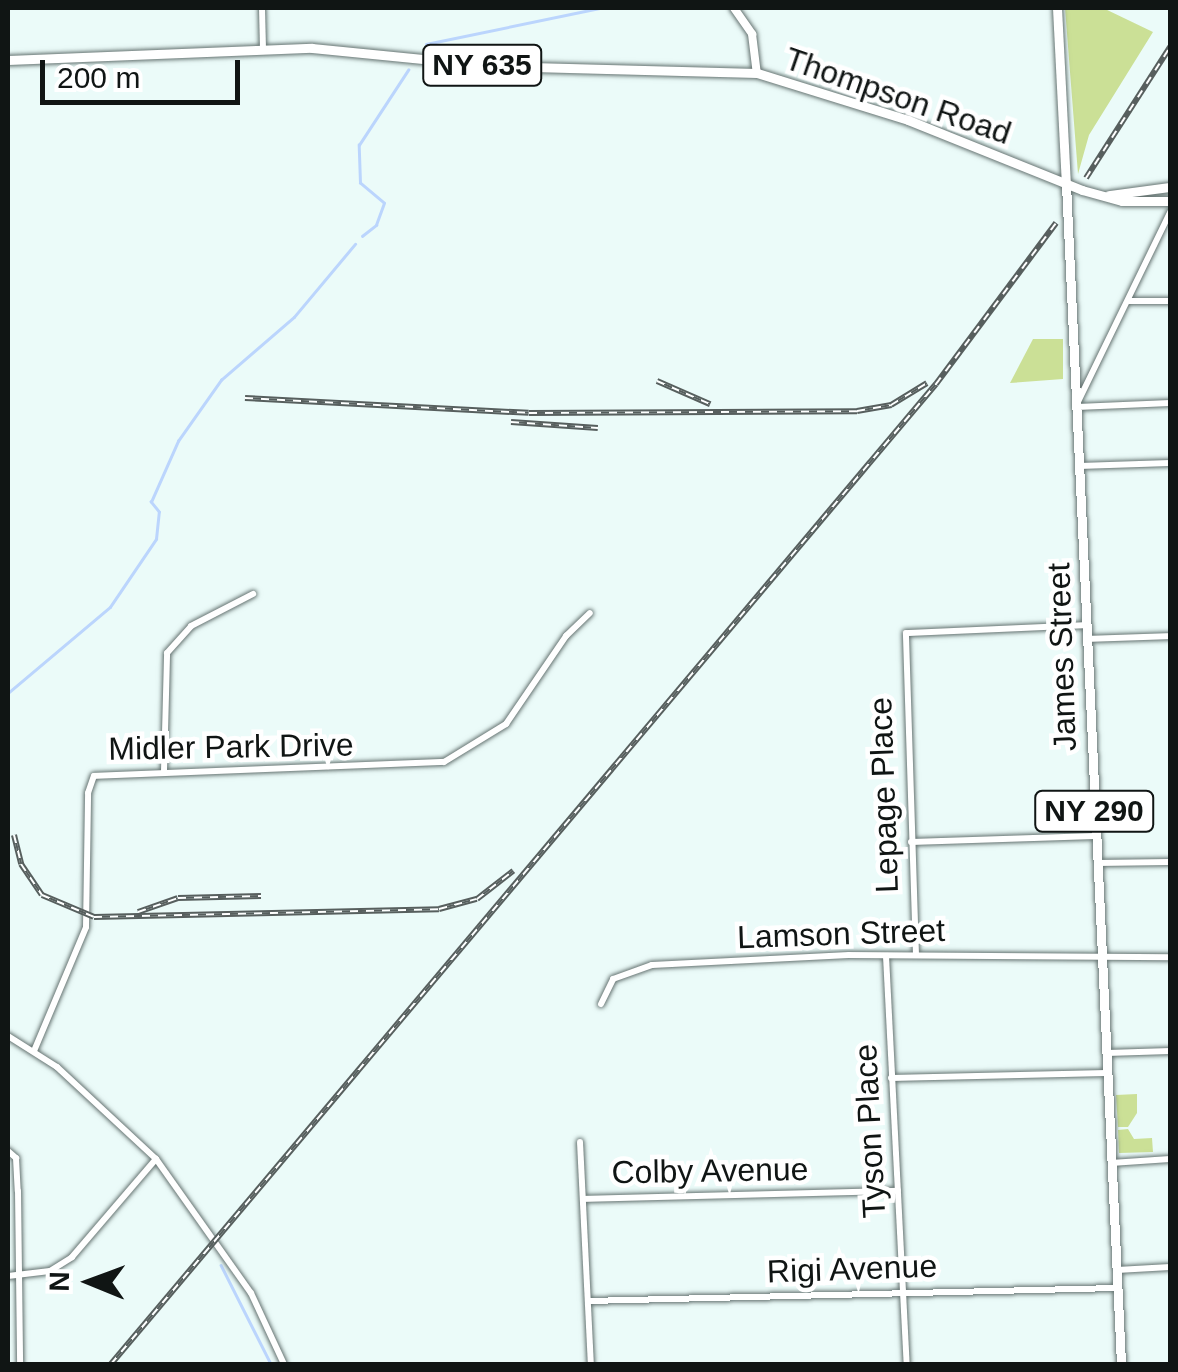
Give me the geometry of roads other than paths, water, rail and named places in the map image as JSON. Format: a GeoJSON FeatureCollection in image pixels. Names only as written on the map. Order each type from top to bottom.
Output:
{"type":"FeatureCollection","features":[{"type":"Feature","properties":{"kind":"main road","name":"James Street"},"geometry":{"type":"LineString","coordinates":[[1057,8],[1121,1364]]}},
{"type":"Feature","properties":{"kind":"main road","name":"Thompson Road"},"geometry":{"type":"LineString","coordinates":[[8,60],[341,49],[493,66],[757,73],[908,120],[1066,184],[1109,195],[1170,199]]}},
{"type":"Feature","properties":{"kind":"main road","name":"Thompson Road"},"geometry":{"type":"LineString","coordinates":[[1109,195],[1170,187]]}},
{"type":"Feature","properties":{"kind":"street"},"geometry":{"type":"LineString","coordinates":[[262,8],[262,51]]}},
{"type":"Feature","properties":{"kind":"street"},"geometry":{"type":"LineString","coordinates":[[734,8],[752,34],[757,73]]}},
{"type":"Feature","properties":{"kind":"street"},"geometry":{"type":"LineString","coordinates":[[1170,187],[1170,199]]}},
{"type":"Feature","properties":{"kind":"street"},"geometry":{"type":"LineString","coordinates":[[1170,212],[1076,407],[1170,403]]}},
{"type":"Feature","properties":{"kind":"street"},"geometry":{"type":"LineString","coordinates":[[1129,301],[1170,301]]}},
{"type":"Feature","properties":{"kind":"street"},"geometry":{"type":"LineString","coordinates":[[1079,466],[1170,464]]}},
{"type":"Feature","properties":{"kind":"street"},"geometry":{"type":"LineString","coordinates":[[164,771],[166,653],[191,626],[253,594]]}},
{"type":"Feature","properties":{"kind":"street","name":"Midler Park Drive"},"geometry":{"type":"LineString","coordinates":[[34,1051],[86,927],[90,780],[108,772],[444,762],[506,724],[566,636],[590,613]]}},
{"type":"Feature","properties":{"kind":"street","name":"Lepage Place"},"geometry":{"type":"LineString","coordinates":[[916,956],[906,634],[945,626],[1086,625]]}},
{"type":"Feature","properties":{"kind":"street"},"geometry":{"type":"LineString","coordinates":[[1086,639],[1170,636]]}},
{"type":"Feature","properties":{"kind":"street"},"geometry":{"type":"LineString","coordinates":[[910,842],[1095,836]]}},
{"type":"Feature","properties":{"kind":"street"},"geometry":{"type":"LineString","coordinates":[[1096,864],[1170,862]]}},
{"type":"Feature","properties":{"kind":"street","name":"Lamson Street"},"geometry":{"type":"LineString","coordinates":[[601,1004],[613,979],[637,968],[886,956],[1170,957]]}},
{"type":"Feature","properties":{"kind":"street","name":"Tyson Place"},"geometry":{"type":"LineString","coordinates":[[886,956],[907,1364]]}},
{"type":"Feature","properties":{"kind":"street"},"geometry":{"type":"LineString","coordinates":[[8,1036],[34,1051],[156,1159],[250,1293],[284,1364]]}},
{"type":"Feature","properties":{"kind":"street"},"geometry":{"type":"LineString","coordinates":[[1106,1054],[1170,1051]]}},
{"type":"Feature","properties":{"kind":"street"},"geometry":{"type":"LineString","coordinates":[[891,1078],[1106,1073]]}},
{"type":"Feature","properties":{"kind":"street"},"geometry":{"type":"LineString","coordinates":[[580,1142],[591,1364]]}},
{"type":"Feature","properties":{"kind":"street"},"geometry":{"type":"LineString","coordinates":[[10,1152],[19,1276],[20,1364]]}},
{"type":"Feature","properties":{"kind":"street"},"geometry":{"type":"LineString","coordinates":[[8,1276],[50,1271],[72,1257],[156,1159]]}},
{"type":"Feature","properties":{"kind":"street"},"geometry":{"type":"LineString","coordinates":[[1111,1163],[1170,1159]]}},
{"type":"Feature","properties":{"kind":"street","name":"Colby Avenue"},"geometry":{"type":"LineString","coordinates":[[583,1199],[898,1192]]}},
{"type":"Feature","properties":{"kind":"street"},"geometry":{"type":"LineString","coordinates":[[1116,1270],[1170,1267]]}},
{"type":"Feature","properties":{"kind":"street","name":"Rigi Avenue"},"geometry":{"type":"LineString","coordinates":[[588,1301],[1117,1288]]}},
{"type":"Feature","properties":{"kind":"waterway"},"geometry":{"type":"LineString","coordinates":[[426,44],[600,8]]}},
{"type":"Feature","properties":{"kind":"waterway"},"geometry":{"type":"LineString","coordinates":[[362,236],[376,225],[384,203],[360,183],[359,145],[408,70]]}},
{"type":"Feature","properties":{"kind":"waterway"},"geometry":{"type":"LineString","coordinates":[[8,693],[110,607],[156,539],[159,512],[151,502],[178,441],[221,380],[294,317],[355,244]]}},
{"type":"Feature","properties":{"kind":"waterway"},"geometry":{"type":"LineString","coordinates":[[221,1265],[271,1364]]}},
{"type":"Feature","properties":{"kind":"railway"},"geometry":{"type":"LineString","coordinates":[[1086,178],[1170,47]]}},
{"type":"Feature","properties":{"kind":"railway"},"geometry":{"type":"LineString","coordinates":[[111,1364],[936,384],[1056,223]]}},
{"type":"Feature","properties":{"kind":"railway"},"geometry":{"type":"LineString","coordinates":[[657,381],[710,404]]}},
{"type":"Feature","properties":{"kind":"railway"},"geometry":{"type":"LineString","coordinates":[[245,398],[529,413],[857,411],[891,405],[927,383]]}},
{"type":"Feature","properties":{"kind":"railway"},"geometry":{"type":"LineString","coordinates":[[511,422],[598,428]]}},
{"type":"Feature","properties":{"kind":"railway"},"geometry":{"type":"LineString","coordinates":[[14,835],[21,864],[42,895],[94,917],[439,909],[477,899],[513,871]]}},
{"type":"Feature","properties":{"kind":"railway"},"geometry":{"type":"LineString","coordinates":[[138,912],[178,898],[261,896]]}}]}
